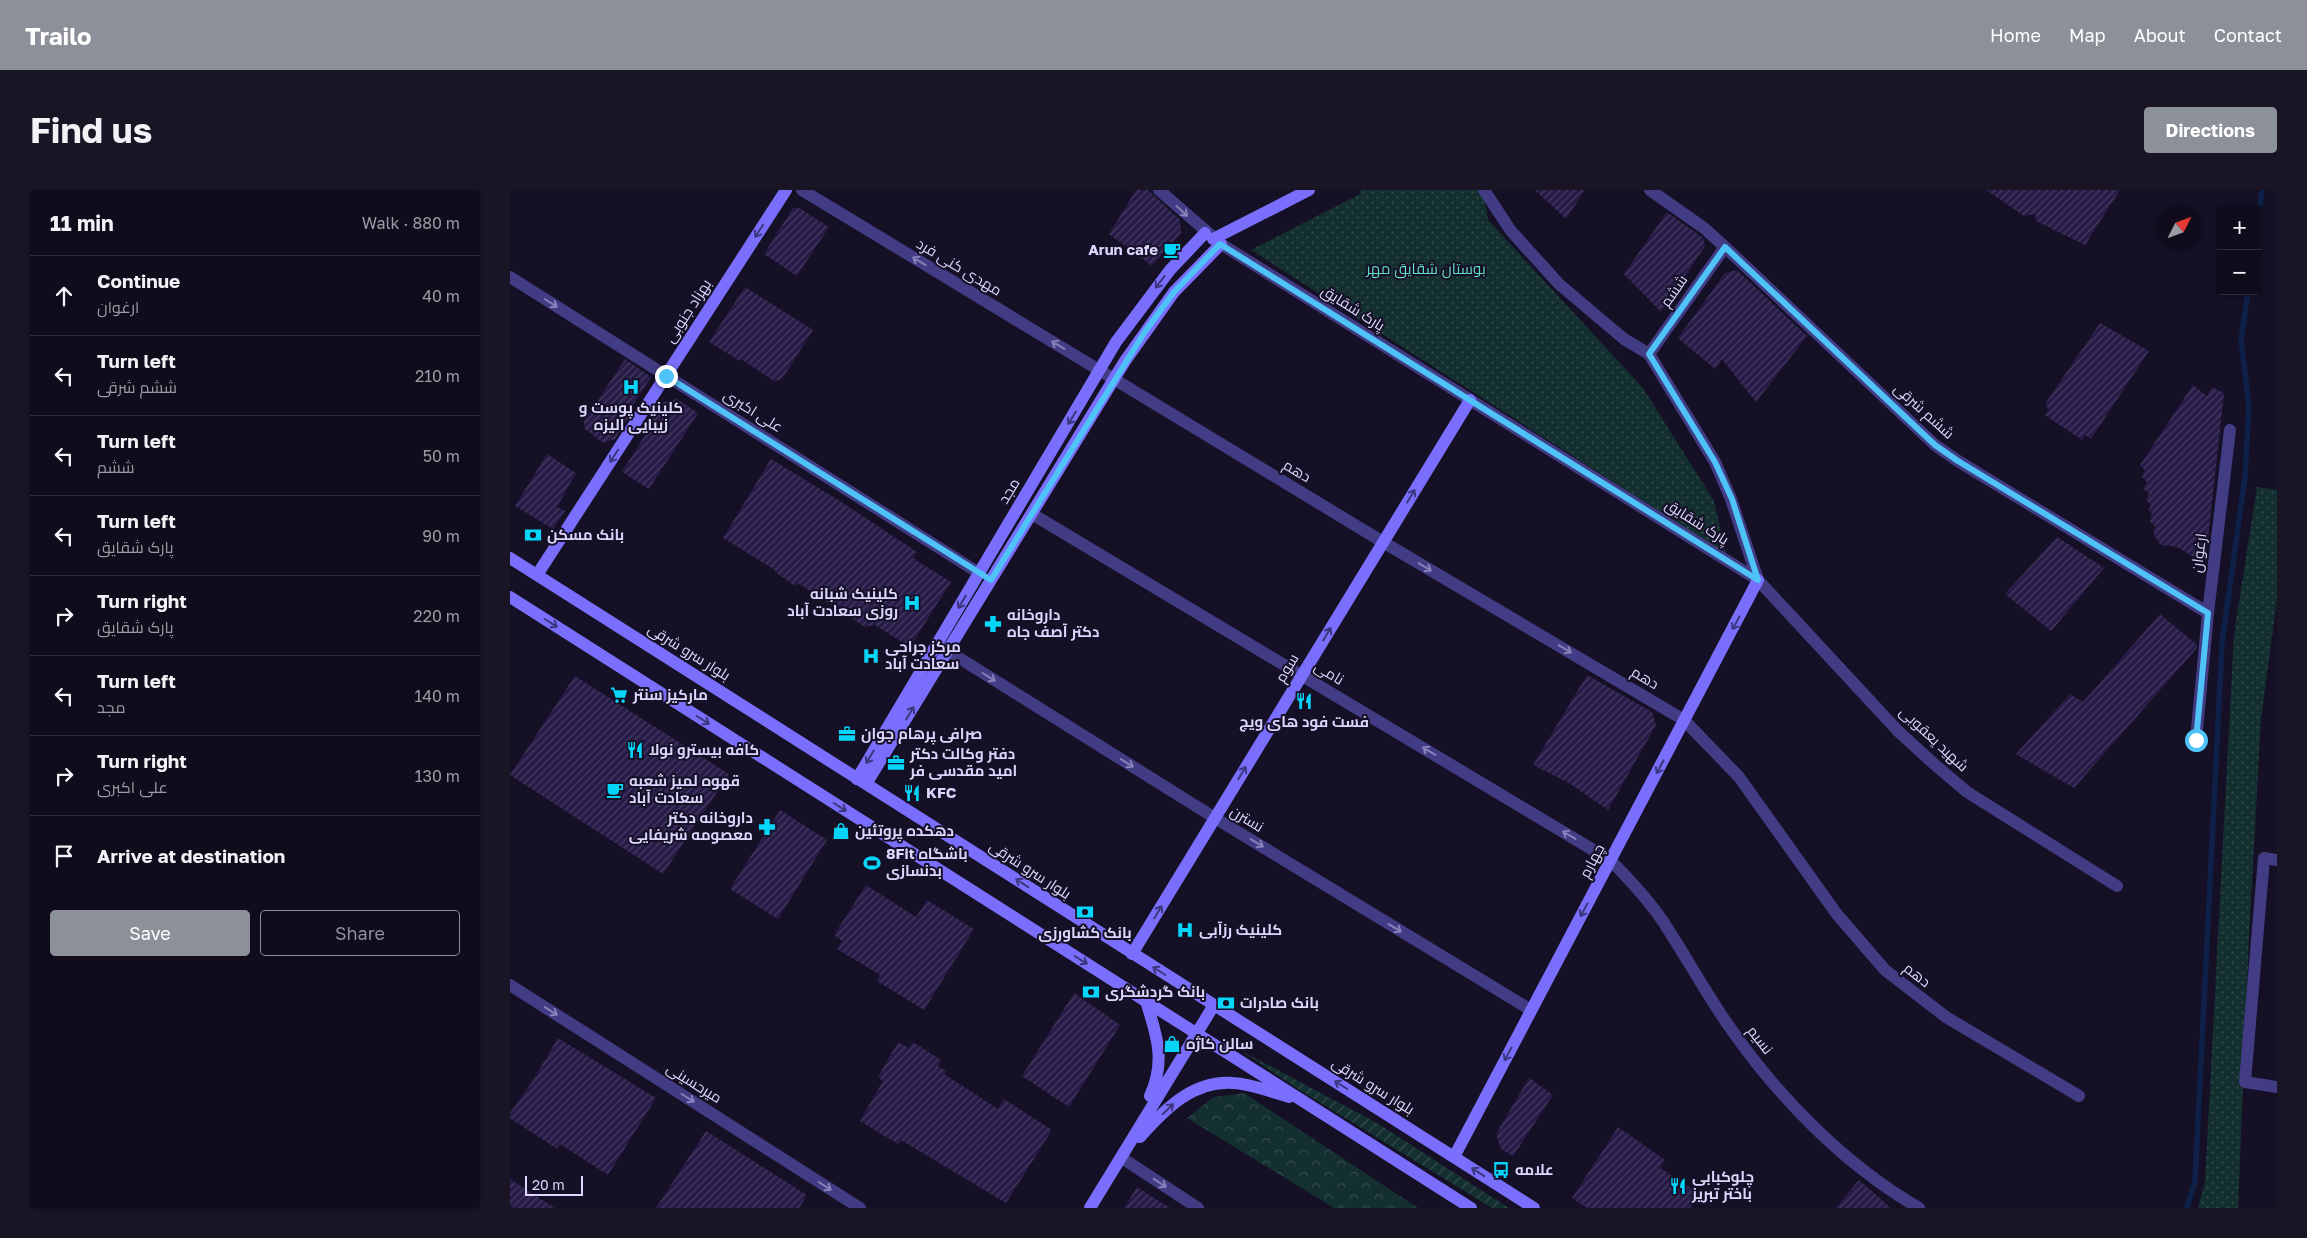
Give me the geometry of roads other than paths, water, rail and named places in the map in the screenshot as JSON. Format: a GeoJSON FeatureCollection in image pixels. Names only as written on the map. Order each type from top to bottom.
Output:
{"type":"FeatureCollection","features":[{"type":"Feature","properties":{"kind":"street","name":"بهزاد جنوبی"},"geometry":{"type":"LineString","coordinates":[[537,575],[786,190]]}},
{"type":"Feature","properties":{"kind":"street","name":"مهدی کنی فرد"},"geometry":{"type":"LineString","coordinates":[[802,190],[1114,380]]}},
{"type":"Feature","properties":{"kind":"street","name":"پارک شقایق"},"geometry":{"type":"LineString","coordinates":[[1159,190],[1213,239],[1758,580]]}},
{"type":"Feature","properties":{"kind":"street","name":"مجد"},"geometry":{"type":"LineString","coordinates":[[942,648],[979,573],[1116,342],[1150,295],[1213,239],[1309,190]]}},
{"type":"Feature","properties":{"kind":"street","name":"پارک شقایق"},"geometry":{"type":"LineString","coordinates":[[1484,190],[1511,231],[1559,284],[1624,340],[1649,354],[1715,462],[1732,499],[1758,580]]}},
{"type":"Feature","properties":{"kind":"street","name":"ششم شرقی"},"geometry":{"type":"LineString","coordinates":[[1650,190],[1704,228],[1935,445],[1958,461],[2208,613]]}},
{"type":"Feature","properties":{"kind":"street","name":"مجد"},"geometry":{"type":"LineString","coordinates":[[862,781],[942,648],[991,580],[1144,333],[1213,239]]}},
{"type":"Feature","properties":{"kind":"street","name":"ششم"},"geometry":{"type":"LineString","coordinates":[[1649,354],[1725,247]]}},
{"type":"Feature","properties":{"kind":"street","name":"علی اکبری"},"geometry":{"type":"LineString","coordinates":[[510,277],[979,573]]}},
{"type":"Feature","properties":{"kind":"street","name":"دهم"},"geometry":{"type":"LineString","coordinates":[[1114,380],[1684,720],[1739,777],[1836,912],[1886,970],[1946,1017],[2079,1096]]}},
{"type":"Feature","properties":{"kind":"street","name":"سوم"},"geometry":{"type":"LineString","coordinates":[[1132,954],[1470,400]]}},
{"type":"Feature","properties":{"kind":"street","name":"ارغوان"},"geometry":{"type":"LineString","coordinates":[[2196,740],[2208,613],[2230,430]]}},
{"type":"Feature","properties":{"kind":"street"},"geometry":{"type":"LineString","coordinates":[[1019,507],[1032,514]]}},
{"type":"Feature","properties":{"kind":"street","name":"نامی"},"geometry":{"type":"LineString","coordinates":[[1032,514],[1610,860]]}},
{"type":"Feature","properties":{"kind":"street","name":"بلوار سرو شرقی"},"geometry":{"type":"LineString","coordinates":[[510,558],[1534,1208]]}},
{"type":"Feature","properties":{"kind":"street"},"geometry":{"type":"LineString","coordinates":[[979,573],[991,580]]}},
{"type":"Feature","properties":{"kind":"street","name":"چهارم"},"geometry":{"type":"LineString","coordinates":[[1454,1157],[1758,580]]}},
{"type":"Feature","properties":{"kind":"street","name":"شهید یعقوبی"},"geometry":{"type":"LineString","coordinates":[[1758,580],[1898,731],[1934,764],[1967,792],[2117,886]]}},
{"type":"Feature","properties":{"kind":"street"},"geometry":{"type":"LineString","coordinates":[[510,597],[1471,1208]]}},
{"type":"Feature","properties":{"kind":"street","name":"نسترن"},"geometry":{"type":"LineString","coordinates":[[942,648],[1215,818],[1531,1010]]}},
{"type":"Feature","properties":{"kind":"street"},"geometry":{"type":"LineString","coordinates":[[2277,860],[2264,858],[2246,1082],[2277,1086]]}},
{"type":"Feature","properties":{"kind":"street","name":"نسیم"},"geometry":{"type":"LineString","coordinates":[[1610,860],[1639,890],[1662,920],[1726,1022],[1767,1076],[1811,1123],[1851,1160],[1892,1192],[1919,1208]]}},
{"type":"Feature","properties":{"kind":"street","name":"میرحسینی"},"geometry":{"type":"LineString","coordinates":[[510,985],[860,1208]]}},
{"type":"Feature","properties":{"kind":"street"},"geometry":{"type":"LineString","coordinates":[[1122,1158],[1157,1082],[1160,1068],[1157,1037],[1146,1001]]}},
{"type":"Feature","properties":{"kind":"street"},"geometry":{"type":"LineString","coordinates":[[1090,1208],[1122,1158],[1195,1033],[1214,1005]]}},
{"type":"Feature","properties":{"kind":"street"},"geometry":{"type":"LineString","coordinates":[[1122,1158],[1174,1104],[1193,1090],[1208,1085],[1234,1083],[1302,1101]]}},
{"type":"Feature","properties":{"kind":"street"},"geometry":{"type":"LineString","coordinates":[[1122,1158],[1198,1208]]}},
{"type":"Feature","properties":{"kind":"waterway"},"geometry":{"type":"LineString","coordinates":[[2260,205],[2262,190]]}},
{"type":"Feature","properties":{"kind":"waterway"},"geometry":{"type":"LineString","coordinates":[[2187,1208],[2195,1181],[2222,643],[2245,477],[2249,406],[2241,340],[2247,295]]}},
{"type":"Feature","properties":{"kind":"place","name":"Arun cafe"},"geometry":{"type":"Point","coordinates":[1172,250]}},
{"type":"Feature","properties":{"kind":"place","name":"کلینیک پوست و زیبایی الیزه"},"geometry":{"type":"Point","coordinates":[631,387]}},
{"type":"Feature","properties":{"kind":"place","name":"بانک مسکن"},"geometry":{"type":"Point","coordinates":[533,535]}},
{"type":"Feature","properties":{"kind":"place","name":"کلینیک شبانه روزی سعادت آباد"},"geometry":{"type":"Point","coordinates":[912,603]}},
{"type":"Feature","properties":{"kind":"place","name":"داروخانه دکتر آصف جاه"},"geometry":{"type":"Point","coordinates":[993,624]}},
{"type":"Feature","properties":{"kind":"place","name":"مرکز جراحی سعادت آباد"},"geometry":{"type":"Point","coordinates":[871,656]}},
{"type":"Feature","properties":{"kind":"place","name":"مارکیز سنتر"},"geometry":{"type":"Point","coordinates":[619,695]}},
{"type":"Feature","properties":{"kind":"place","name":"فست فود های ویچ"},"geometry":{"type":"Point","coordinates":[1304,701]}},
{"type":"Feature","properties":{"kind":"place","name":"صرافی پرهام جوان"},"geometry":{"type":"Point","coordinates":[847,734]}},
{"type":"Feature","properties":{"kind":"place","name":"کافه بیسترو نولا"},"geometry":{"type":"Point","coordinates":[635,750]}},
{"type":"Feature","properties":{"kind":"place","name":"دفتر وکالت دکتر امید مقدسی فر"},"geometry":{"type":"Point","coordinates":[896,763]}},
{"type":"Feature","properties":{"kind":"place","name":"قهوه لمیز شعبه سعادت آباد"},"geometry":{"type":"Point","coordinates":[615,790]}},
{"type":"Feature","properties":{"kind":"place","name":"KFC"},"geometry":{"type":"Point","coordinates":[912,793]}},
{"type":"Feature","properties":{"kind":"place","name":"داروخانه دکتر معصومه شریفایی"},"geometry":{"type":"Point","coordinates":[767,827]}},
{"type":"Feature","properties":{"kind":"place","name":"دهکده پروتئین"},"geometry":{"type":"Point","coordinates":[841,831]}},
{"type":"Feature","properties":{"kind":"place","name":"8Fit باشگاه بدنسازی"},"geometry":{"type":"Point","coordinates":[872,863]}},
{"type":"Feature","properties":{"kind":"place","name":"بانک کشاورزی"},"geometry":{"type":"Point","coordinates":[1085,912]}},
{"type":"Feature","properties":{"kind":"place","name":"کلینیک رزآبی"},"geometry":{"type":"Point","coordinates":[1185,930]}},
{"type":"Feature","properties":{"kind":"place","name":"بانک گردشگری"},"geometry":{"type":"Point","coordinates":[1091,992]}},
{"type":"Feature","properties":{"kind":"place","name":"بانک صادرات"},"geometry":{"type":"Point","coordinates":[1226,1003]}},
{"type":"Feature","properties":{"kind":"place","name":"سالن كاژه"},"geometry":{"type":"Point","coordinates":[1172,1044]}},
{"type":"Feature","properties":{"kind":"place","name":"علامه"},"geometry":{"type":"Point","coordinates":[1501,1170]}},
{"type":"Feature","properties":{"kind":"place","name":"چلوکبابی باختر تبریز"},"geometry":{"type":"Point","coordinates":[1678,1186]}},
{"type":"Feature","properties":{"kind":"park label","name":"بوستان شقایق مهر"},"geometry":{"type":"Point","coordinates":[1426,269]}}]}
